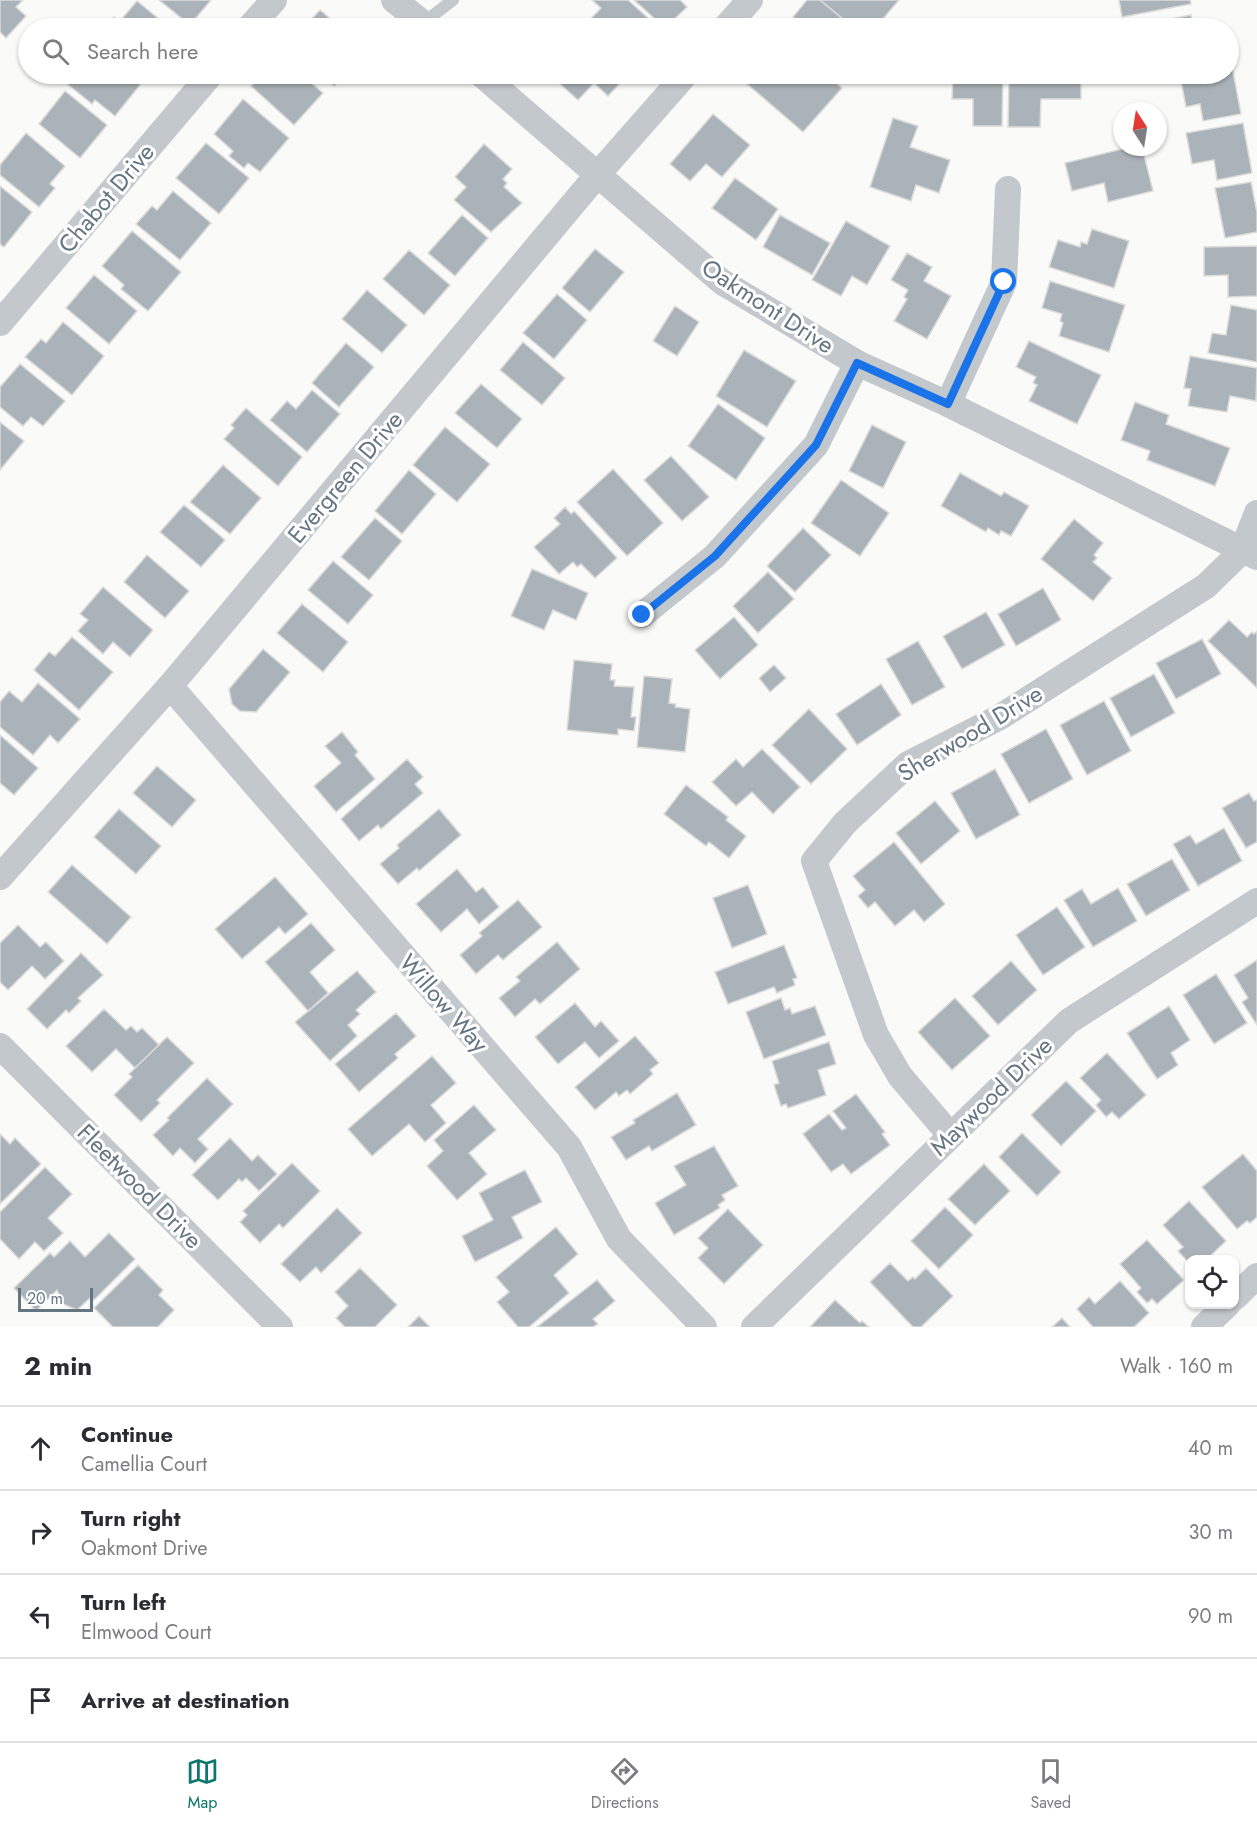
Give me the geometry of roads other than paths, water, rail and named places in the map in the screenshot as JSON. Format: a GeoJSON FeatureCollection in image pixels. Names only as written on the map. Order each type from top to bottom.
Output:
{"type":"FeatureCollection","features":[{"type":"Feature","properties":{"kind":"street"},"geometry":{"type":"LineString","coordinates":[[258,18],[274,0]]}},
{"type":"Feature","properties":{"kind":"street"},"geometry":{"type":"LineString","coordinates":[[393,0],[416,18]]}},
{"type":"Feature","properties":{"kind":"street"},"geometry":{"type":"LineString","coordinates":[[734,18],[750,0]]}},
{"type":"Feature","properties":{"kind":"street","name":"Chabot Drive"},"geometry":{"type":"LineString","coordinates":[[0,323],[203,84]]}},
{"type":"Feature","properties":{"kind":"street","name":"Oakmont Drive"},"geometry":{"type":"LineString","coordinates":[[493,84],[722,282],[857,363],[948,404],[1249,554]]}},
{"type":"Feature","properties":{"kind":"street","name":"Evergreen Drive"},"geometry":{"type":"LineString","coordinates":[[0,877],[170,686],[598,174],[677,84]]}},
{"type":"Feature","properties":{"kind":"street"},"geometry":{"type":"LineString","coordinates":[[948,404],[1004,282],[1008,189]]}},
{"type":"Feature","properties":{"kind":"street"},"geometry":{"type":"LineString","coordinates":[[642,615],[715,556],[816,445],[857,363]]}},
{"type":"Feature","properties":{"kind":"street","name":"Sherwood Drive"},"geometry":{"type":"LineString","coordinates":[[950,1135],[900,1076],[876,1035],[814,861],[844,823],[908,764],[1000,717],[1206,586],[1249,554],[1257,513]]}},
{"type":"Feature","properties":{"kind":"street","name":"Willow Way"},"geometry":{"type":"LineString","coordinates":[[170,686],[568,1147],[619,1239],[704,1327]]}},
{"type":"Feature","properties":{"kind":"street","name":"Maywood Drive"},"geometry":{"type":"LineString","coordinates":[[754,1327],[1069,1021],[1257,901]]}},
{"type":"Feature","properties":{"kind":"street","name":"Fleetwood Drive"},"geometry":{"type":"LineString","coordinates":[[0,1046],[280,1327]]}},
{"type":"Feature","properties":{"kind":"street"},"geometry":{"type":"LineString","coordinates":[[1239,1293],[1257,1276]]}},
{"type":"Feature","properties":{"kind":"street"},"geometry":{"type":"LineString","coordinates":[[1204,1327],[1224,1309]]}},
{"type":"Feature","properties":{"kind":"lane"},"geometry":{"type":"LineString","coordinates":[[434,18],[453,0]]}}]}
